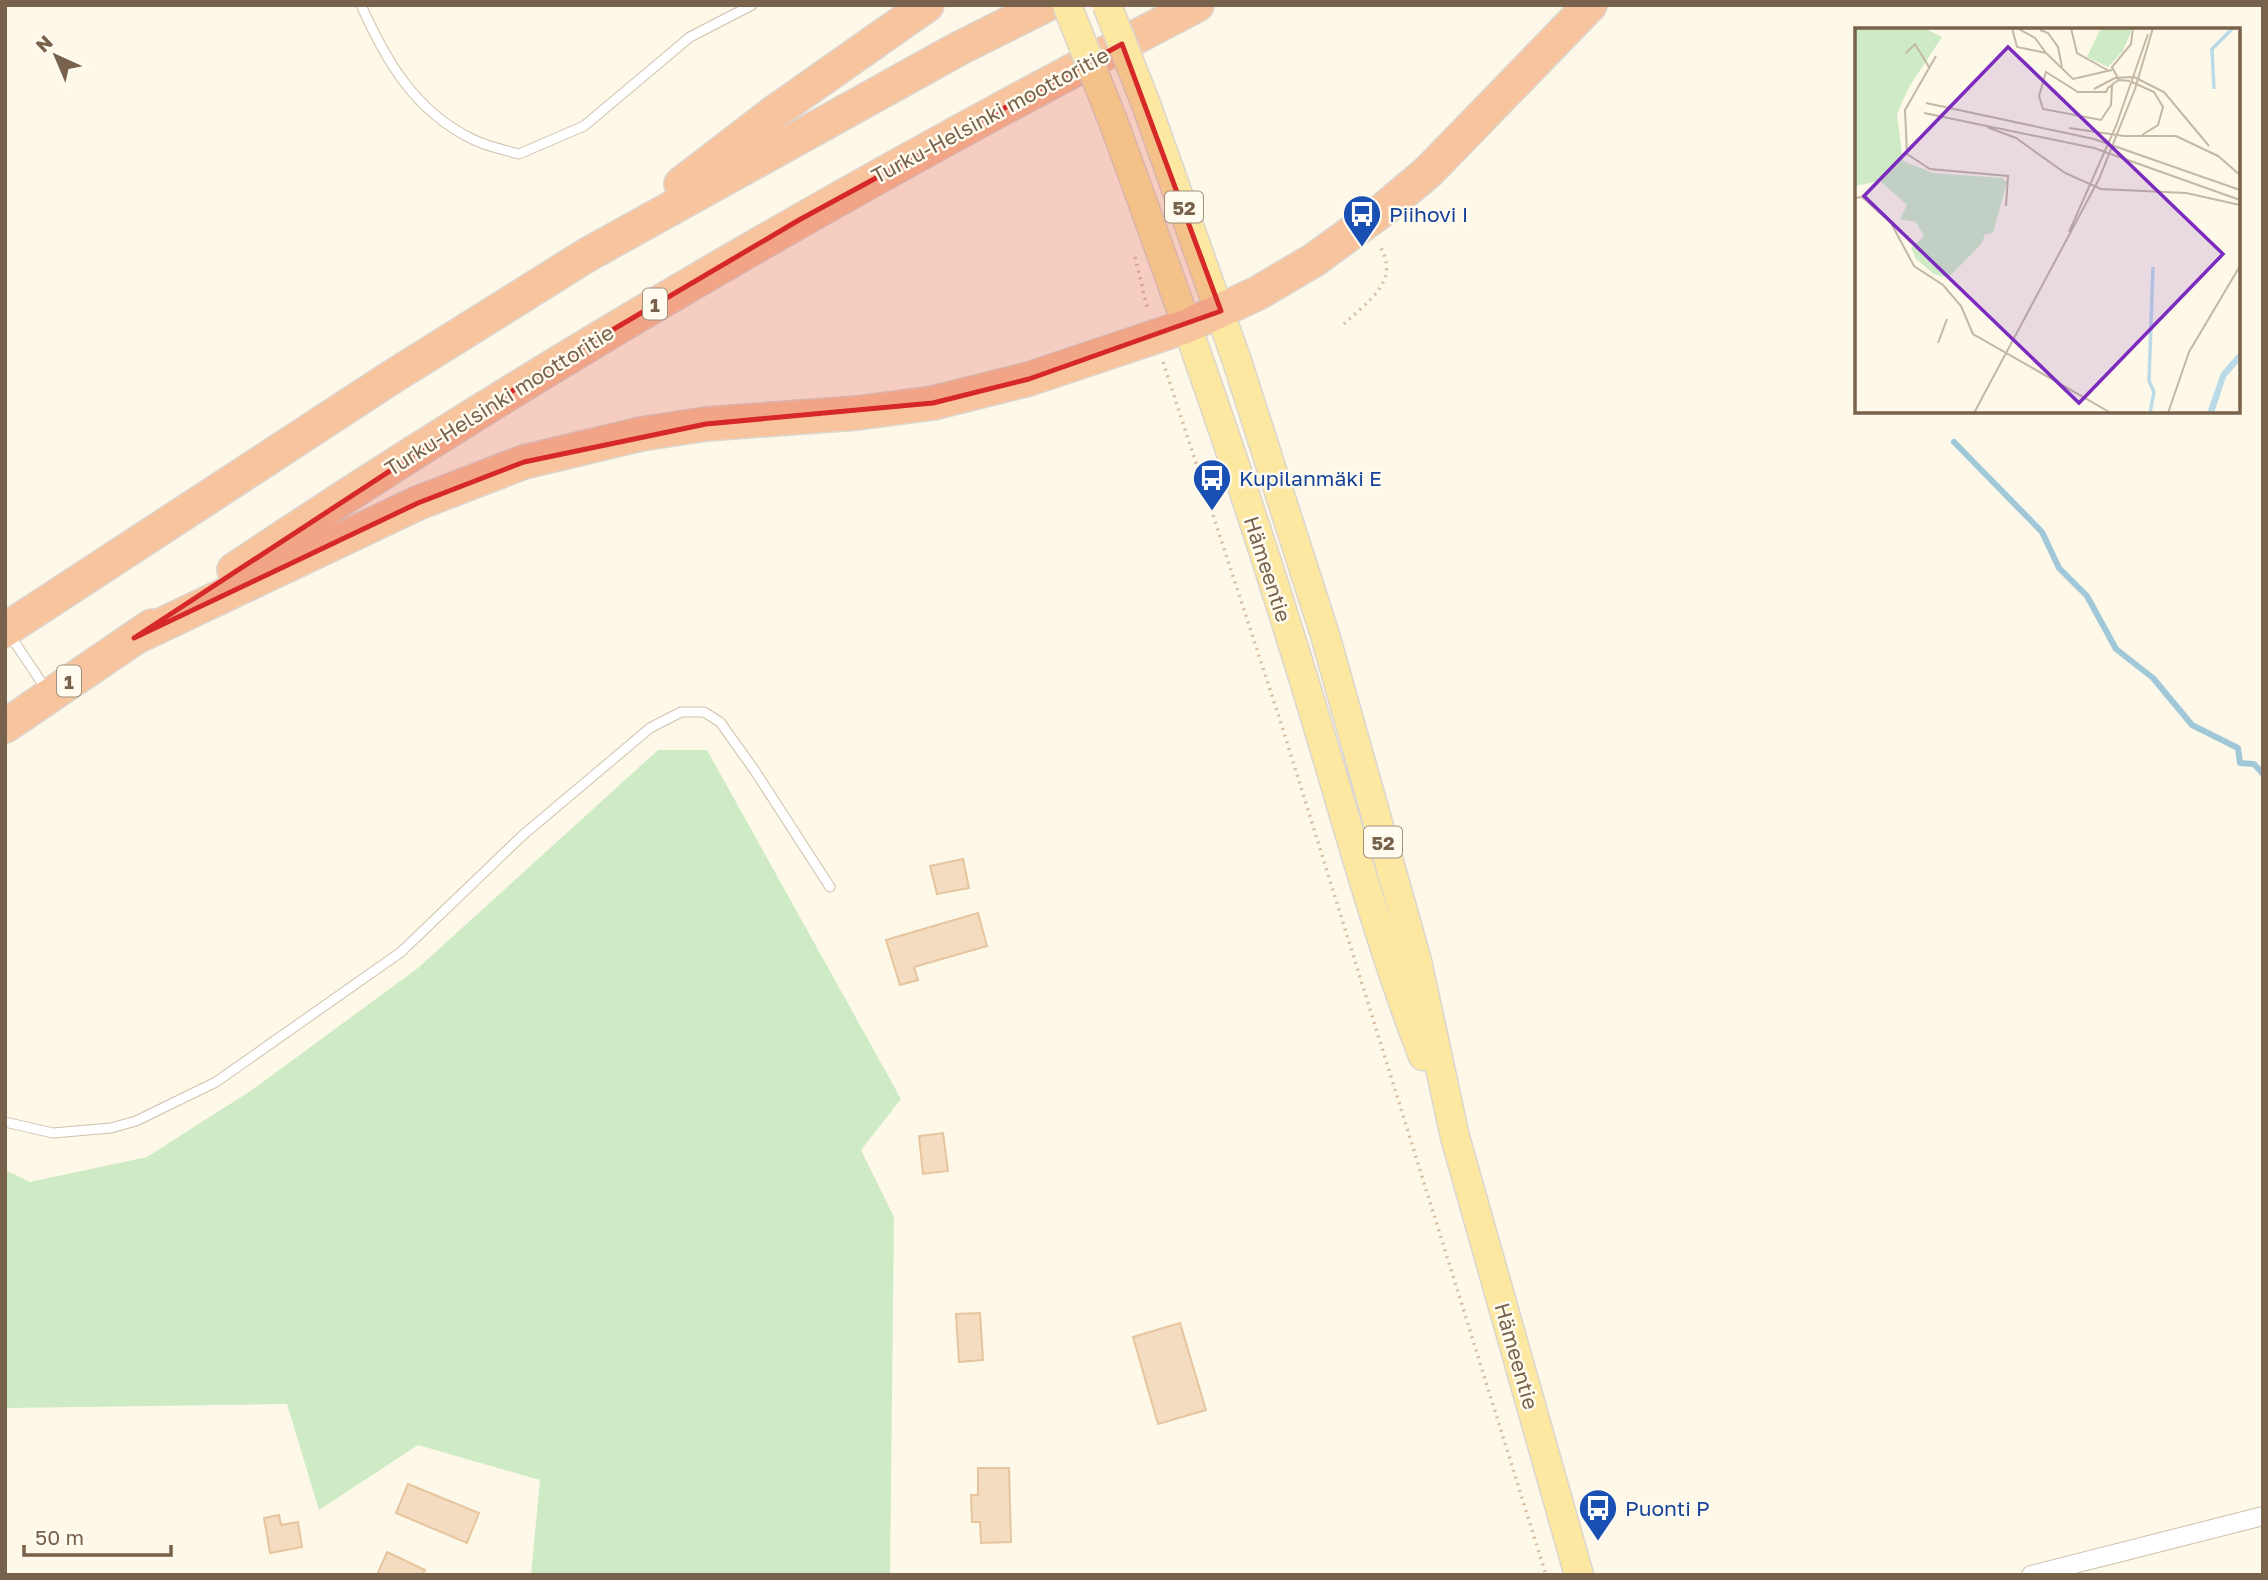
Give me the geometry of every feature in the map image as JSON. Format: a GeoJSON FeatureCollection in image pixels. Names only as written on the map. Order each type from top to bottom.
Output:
{"type":"FeatureCollection","features":[{"type":"Feature","properties":{"kind":"highway"},"geometry":{"type":"LineString","coordinates":[[587,255],[772,114],[928,5]]}},
{"type":"Feature","properties":{"kind":"highway"},"geometry":{"type":"LineString","coordinates":[[6,630],[392,377],[587,255],[958,49],[1046,5]]}},
{"type":"Feature","properties":{"kind":"highway","name":"Turku-Helsinki moottoritie"},"geometry":{"type":"LineString","coordinates":[[5,726],[327,508],[558,361],[810,213],[1008,103],[1197,5]]}},
{"type":"Feature","properties":{"kind":"highway"},"geometry":{"type":"LineString","coordinates":[[134,638],[418,503],[524,462],[641,434],[706,424],[857,413],[933,403],[1029,379],[1187,326],[1221,311],[1314,260],[1384,209],[1429,171],[1590,5]]}},
{"type":"Feature","properties":{"kind":"main road","name":"Hämeentie"},"geometry":{"type":"LineString","coordinates":[[1067,5],[1113,121],[1187,326],[1292,642],[1388,966],[1455,1137]]}},
{"type":"Feature","properties":{"kind":"main road","name":"Hämeentie"},"geometry":{"type":"LineString","coordinates":[[1107,5],[1221,311],[1325,635],[1417,961],[1455,1137],[1580,1575]]}},
{"type":"Feature","properties":{"kind":"street"},"geometry":{"type":"LineString","coordinates":[[2031,1575],[2263,1516]]}},
{"type":"Feature","properties":{"kind":"lane"},"geometry":{"type":"LineString","coordinates":[[361,5],[384,55],[427,110],[473,140],[519,154],[584,126],[690,37],[752,5]]}},
{"type":"Feature","properties":{"kind":"lane"},"geometry":{"type":"LineString","coordinates":[[6,630],[50,694]]}},
{"type":"Feature","properties":{"kind":"lane"},"geometry":{"type":"LineString","coordinates":[[5,1122],[53,1133],[111,1128],[136,1121],[216,1082],[401,952],[533,827],[650,728],[681,712],[704,712],[720,722],[830,887]]}},
{"type":"Feature","properties":{"kind":"path"},"geometry":{"type":"LineString","coordinates":[[1344,324],[1382,288],[1388,275],[1387,260],[1375,239]]}},
{"type":"Feature","properties":{"kind":"path"},"geometry":{"type":"LineString","coordinates":[[1154,337],[1280,720],[1546,1575]]}},
{"type":"Feature","properties":{"kind":"highlighted area"},"geometry":{"type":"Polygon","coordinates":[[[1122,44],[1221,311],[1029,379],[933,403],[706,424],[524,462],[418,503],[134,638],[546,369],[799,220],[1122,44]]]}},
{"type":"Feature","properties":{"kind":"green space"},"geometry":{"type":"Polygon","coordinates":[[[658,750],[707,750],[901,1099],[861,1150],[894,1217],[890,1575],[531,1575],[540,1480],[418,1445],[319,1510],[287,1404],[5,1410],[5,1170],[30,1182],[147,1157],[252,1090],[418,968],[658,750]]]}},
{"type":"Feature","properties":{"kind":"building"},"geometry":{"type":"Polygon","coordinates":[[[963,859],[969,888],[937,894],[930,866],[963,859]]]}},
{"type":"Feature","properties":{"kind":"building"},"geometry":{"type":"Polygon","coordinates":[[[978,913],[987,946],[914,967],[918,980],[900,985],[886,940],[978,913]]]}},
{"type":"Feature","properties":{"kind":"building"},"geometry":{"type":"Polygon","coordinates":[[[943,1133],[948,1171],[923,1174],[919,1136],[943,1133]]]}},
{"type":"Feature","properties":{"kind":"building"},"geometry":{"type":"Polygon","coordinates":[[[980,1313],[983,1360],[959,1362],[956,1314],[980,1313]]]}},
{"type":"Feature","properties":{"kind":"building"},"geometry":{"type":"Polygon","coordinates":[[[1180,1323],[1206,1410],[1158,1424],[1133,1337],[1180,1323]]]}},
{"type":"Feature","properties":{"kind":"building"},"geometry":{"type":"Polygon","coordinates":[[[978,1468],[1009,1468],[1011,1542],[981,1543],[980,1522],[972,1522],[971,1495],[978,1495],[978,1468]]]}},
{"type":"Feature","properties":{"kind":"building"},"geometry":{"type":"Polygon","coordinates":[[[408,1484],[479,1513],[467,1543],[396,1513],[408,1484]]]}},
{"type":"Feature","properties":{"kind":"building"},"geometry":{"type":"Polygon","coordinates":[[[279,1515],[281,1525],[298,1522],[302,1547],[270,1553],[264,1518],[279,1515]]]}},
{"type":"Feature","properties":{"kind":"building"},"geometry":{"type":"Polygon","coordinates":[[[387,1552],[425,1570],[422,1575],[377,1575],[387,1552]]]}},
{"type":"Feature","properties":{"kind":"waterway"},"geometry":{"type":"LineString","coordinates":[[1954,442],[2042,532],[2059,568],[2087,596],[2116,649],[2153,678],[2192,725],[2238,748],[2240,763],[2254,764],[2263,774]]}},
{"type":"Feature","properties":{"kind":"place","name":"Piihovi I"},"geometry":{"type":"Point","coordinates":[1362,248]}},
{"type":"Feature","properties":{"kind":"place","name":"Kupilanmäki E"},"geometry":{"type":"Point","coordinates":[1212,512]}},
{"type":"Feature","properties":{"kind":"place","name":"Puonti P"},"geometry":{"type":"Point","coordinates":[1598,1542]}}]}
